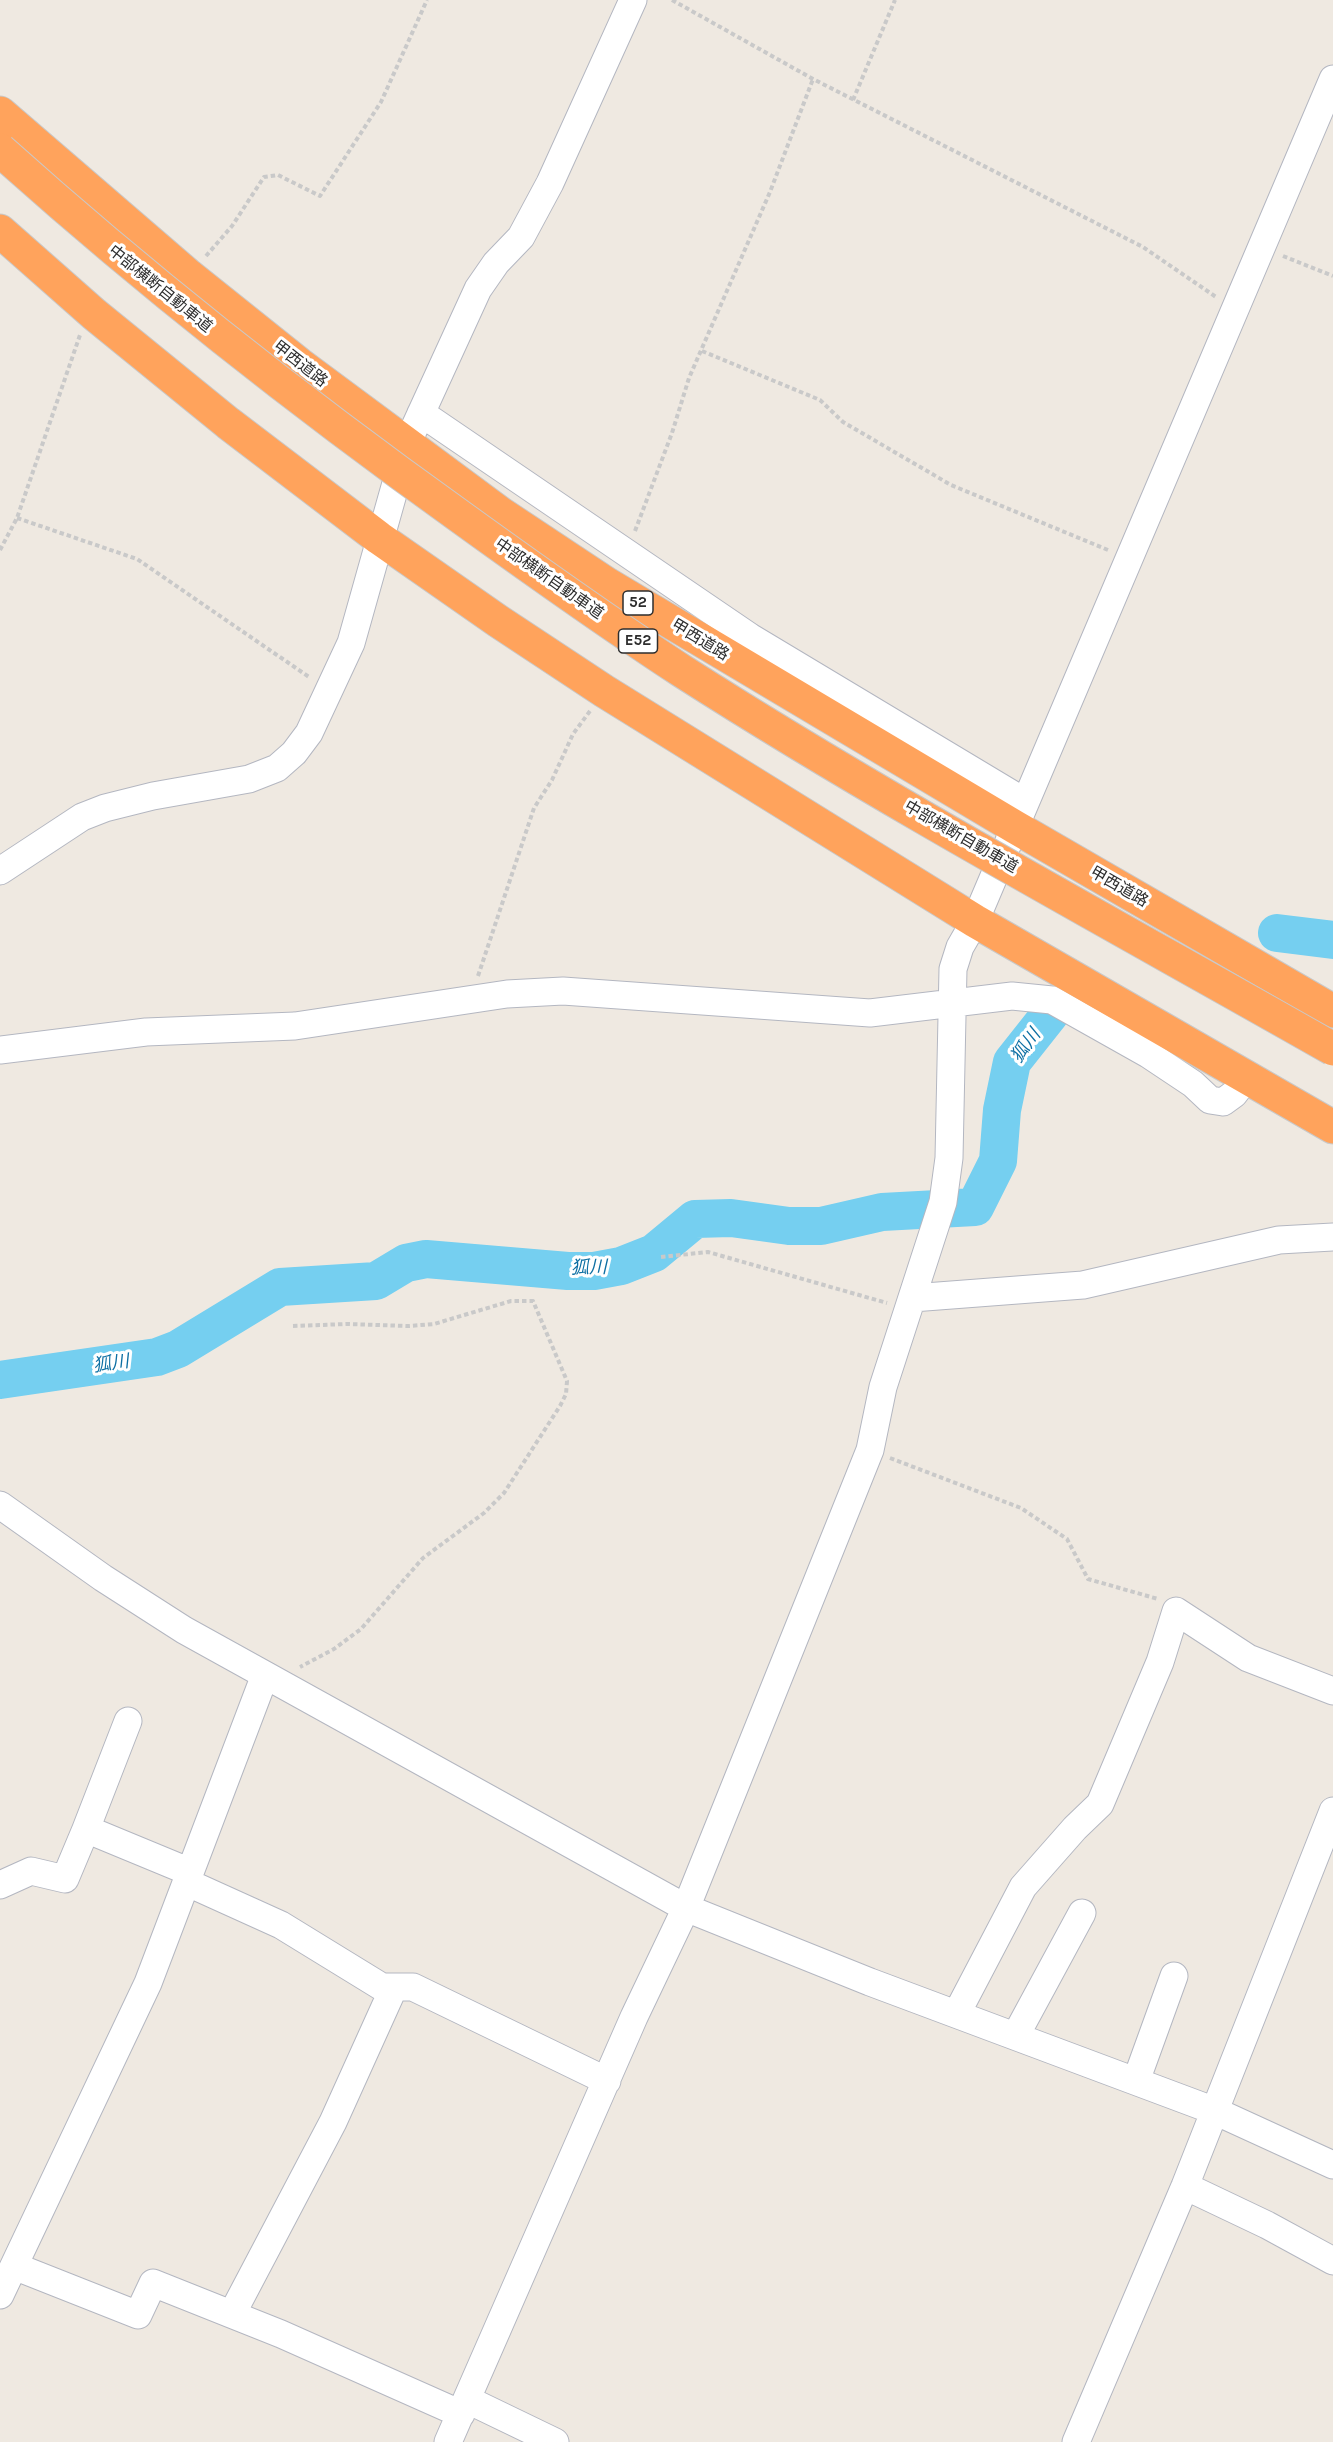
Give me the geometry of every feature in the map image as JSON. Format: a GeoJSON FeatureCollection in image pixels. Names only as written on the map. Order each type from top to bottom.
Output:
{"type":"FeatureCollection","features":[{"type":"Feature","properties":{"kind":"highway","name":"甲西道路"},"geometry":{"type":"LineString","coordinates":[[0,113],[189,276],[299,364],[500,513],[607,584],[1020,814],[1333,1011]]}},
{"type":"Feature","properties":{"kind":"highway","name":"中部横断自動車道"},"geometry":{"type":"LineString","coordinates":[[0,150],[102,242],[240,353],[400,474],[681,670],[955,834],[1333,1049]]}},
{"type":"Feature","properties":{"kind":"highway"},"geometry":{"type":"LineString","coordinates":[[0,231],[94,314],[228,423],[380,538],[498,621],[604,690],[975,921],[1333,1127]]}},
{"type":"Feature","properties":{"kind":"street"},"geometry":{"type":"LineString","coordinates":[[0,871],[82,817],[105,808],[249,779],[277,768],[294,753],[309,733],[351,643],[407,444],[478,289],[496,263],[521,237],[550,183],[633,0]]}},
{"type":"Feature","properties":{"kind":"street"},"geometry":{"type":"LineString","coordinates":[[448,2442],[634,2017],[686,1908],[870,1450],[883,1387],[943,1202],[949,1158],[951,1005],[957,958],[975,921],[1333,79]]}},
{"type":"Feature","properties":{"kind":"street"},"geometry":{"type":"LineString","coordinates":[[421,413],[626,554],[1020,814]]}},
{"type":"Feature","properties":{"kind":"street"},"geometry":{"type":"LineString","coordinates":[[0,1050],[146,1032],[295,1026],[470,999],[563,991],[870,1013],[1012,996],[1052,1000],[1148,1054],[1193,1084],[1210,1100],[1223,1102],[1234,1094],[1247,1077]]}},
{"type":"Feature","properties":{"kind":"street"},"geometry":{"type":"LineString","coordinates":[[910,1304],[1083,1285],[1279,1240],[1333,1237]]}},
{"type":"Feature","properties":{"kind":"street"},"geometry":{"type":"LineString","coordinates":[[0,1505],[104,1578],[184,1630],[686,1908],[870,1982],[1215,2110],[1333,2165]]}},
{"type":"Feature","properties":{"kind":"street"},"geometry":{"type":"LineString","coordinates":[[957,2013],[1023,1887],[1075,1828],[1100,1804],[1160,1662],[1176,1611],[1248,1658],[1333,1691]]}},
{"type":"Feature","properties":{"kind":"street"},"geometry":{"type":"LineString","coordinates":[[0,2295],[148,1983],[188,1877],[270,1677]]}},
{"type":"Feature","properties":{"kind":"street"},"geometry":{"type":"LineString","coordinates":[[0,1885],[31,1871],[65,1879],[128,1721]]}},
{"type":"Feature","properties":{"kind":"street"},"geometry":{"type":"LineString","coordinates":[[1076,2442],[1185,2186],[1333,1811]]}},
{"type":"Feature","properties":{"kind":"street"},"geometry":{"type":"LineString","coordinates":[[86,1829],[188,1877],[280,1925],[382,1987],[413,1987],[607,2081]]}},
{"type":"Feature","properties":{"kind":"street"},"geometry":{"type":"LineString","coordinates":[[1016,2035],[1082,1913]]}},
{"type":"Feature","properties":{"kind":"street"},"geometry":{"type":"LineString","coordinates":[[1136,2081],[1174,1976]]}},
{"type":"Feature","properties":{"kind":"street"},"geometry":{"type":"LineString","coordinates":[[232,2314],[333,2122],[394,1987]]}},
{"type":"Feature","properties":{"kind":"street"},"geometry":{"type":"LineString","coordinates":[[1185,2186],[1267,2225],[1333,2261]]}},
{"type":"Feature","properties":{"kind":"street"},"geometry":{"type":"LineString","coordinates":[[14,2266],[138,2315],[153,2283],[555,2442]]}},
{"type":"Feature","properties":{"kind":"path"},"geometry":{"type":"LineString","coordinates":[[189,276],[232,226],[264,177],[278,175],[320,196],[381,102],[427,0]]}},
{"type":"Feature","properties":{"kind":"path"},"geometry":{"type":"LineString","coordinates":[[672,0],[853,100],[1143,247],[1234,309]]}},
{"type":"Feature","properties":{"kind":"path"},"geometry":{"type":"LineString","coordinates":[[853,100],[895,0]]}},
{"type":"Feature","properties":{"kind":"path"},"geometry":{"type":"LineString","coordinates":[[626,554],[672,433],[689,378],[770,192],[813,79]]}},
{"type":"Feature","properties":{"kind":"path"},"geometry":{"type":"LineString","coordinates":[[1260,247],[1333,276]]}},
{"type":"Feature","properties":{"kind":"path"},"geometry":{"type":"LineString","coordinates":[[1,547],[17,518],[78,338],[94,314]]}},
{"type":"Feature","properties":{"kind":"path"},"geometry":{"type":"LineString","coordinates":[[702,351],[820,400],[843,422],[951,484],[1128,558]]}},
{"type":"Feature","properties":{"kind":"path"},"geometry":{"type":"LineString","coordinates":[[17,518],[137,559],[328,691]]}},
{"type":"Feature","properties":{"kind":"path"},"geometry":{"type":"LineString","coordinates":[[470,999],[502,910],[534,808],[552,780],[573,734],[604,690]]}},
{"type":"Feature","properties":{"kind":"path"},"geometry":{"type":"LineString","coordinates":[[661,1257],[708,1252],[910,1304]]}},
{"type":"Feature","properties":{"kind":"path"},"geometry":{"type":"LineString","coordinates":[[270,1677],[334,1649],[361,1629],[423,1558],[484,1512],[504,1493],[560,1406],[566,1394],[567,1381],[533,1301],[511,1301],[434,1324],[293,1326]]}},
{"type":"Feature","properties":{"kind":"path"},"geometry":{"type":"LineString","coordinates":[[870,1450],[1022,1508],[1067,1539],[1088,1579],[1156,1598],[1176,1611]]}},
{"type":"Feature","properties":{"kind":"waterway","name":"狐川"},"geometry":{"type":"LineString","coordinates":[[1277,933],[1333,940]]}},
{"type":"Feature","properties":{"kind":"waterway","name":"狐川"},"geometry":{"type":"LineString","coordinates":[[0,1380],[157,1357],[178,1349],[280,1287],[376,1281],[406,1263],[426,1259],[568,1271],[594,1271],[621,1266],[654,1253],[695,1219],[731,1218],[789,1226],[821,1226],[882,1212],[975,1207],[998,1161],[1002,1110],[1012,1062],[1050,1014]]}}]}
